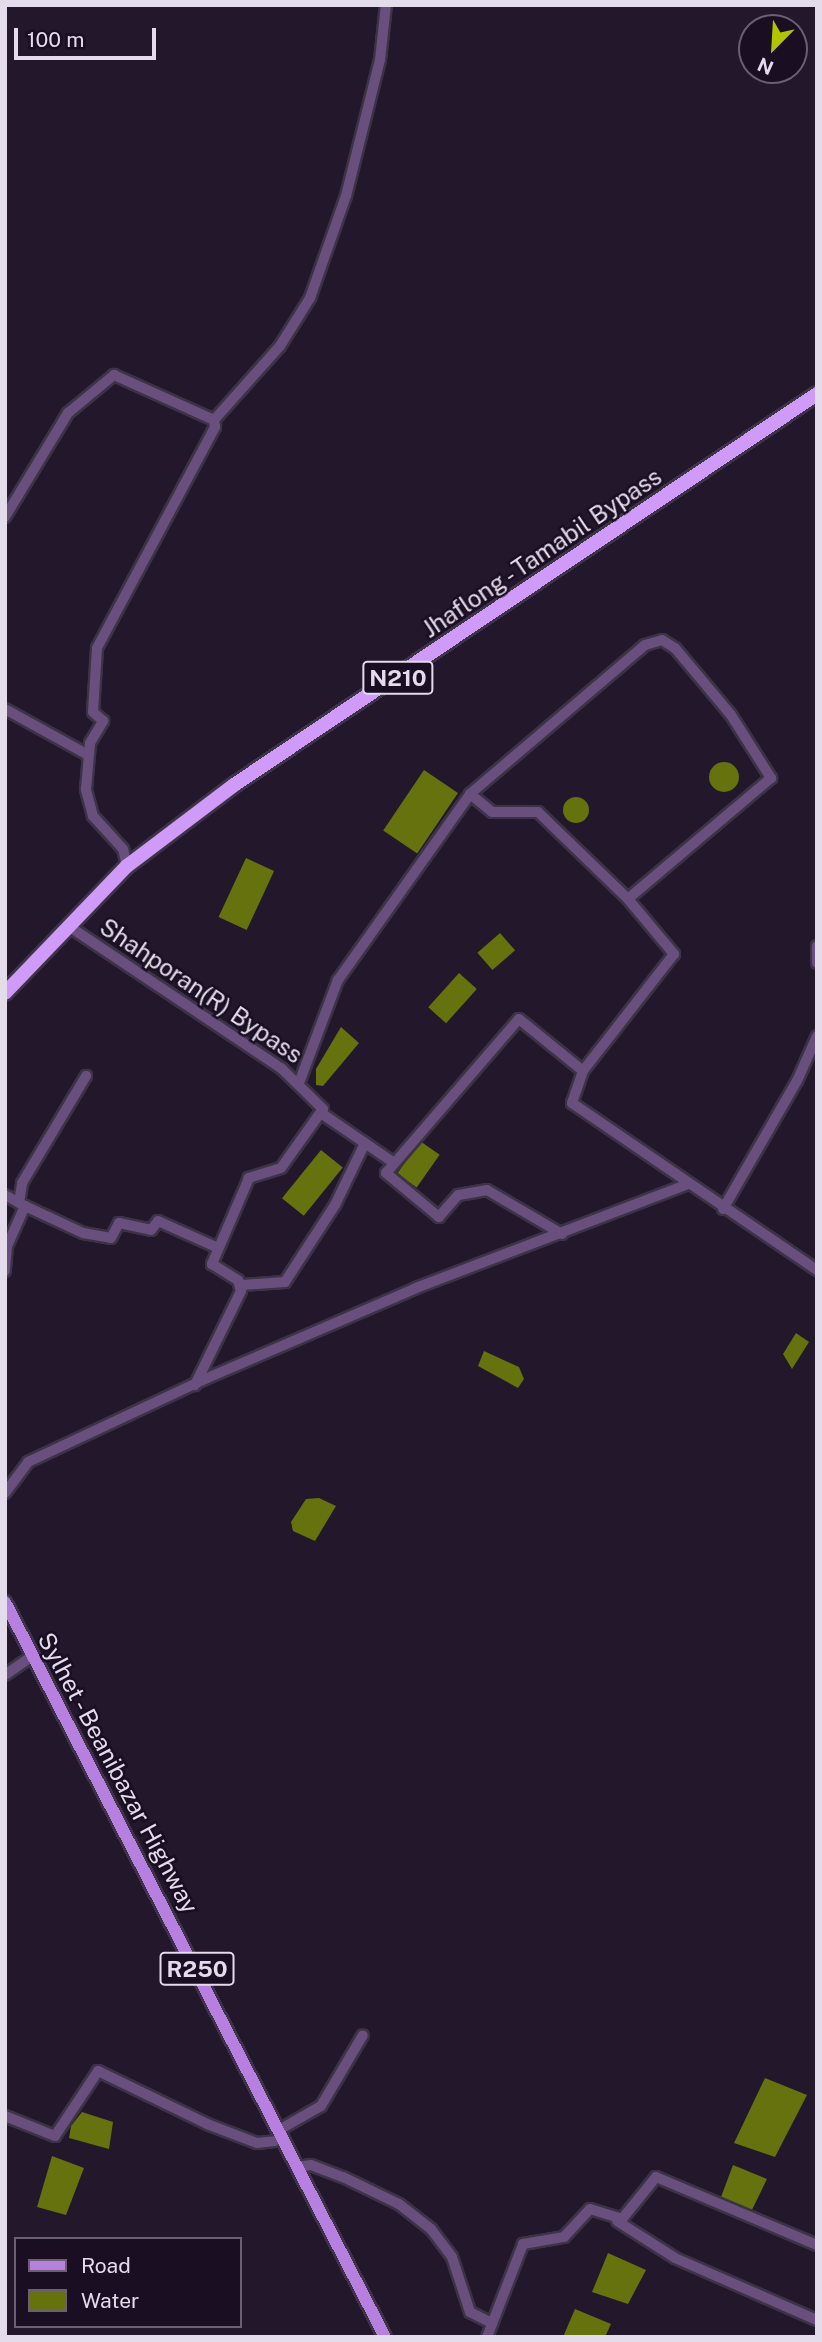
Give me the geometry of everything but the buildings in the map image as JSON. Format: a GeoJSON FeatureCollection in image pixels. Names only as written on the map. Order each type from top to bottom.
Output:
{"type":"FeatureCollection","features":[{"type":"Feature","properties":{"kind":"highway","name":"Jhaflong - Tamabil Bypass"},"geometry":{"type":"LineString","coordinates":[[5,993],[73,929],[127,866],[234,785],[817,394]]}},
{"type":"Feature","properties":{"kind":"main road","name":"Sylhet - Beanibazar Highway"},"geometry":{"type":"LineString","coordinates":[[5,1602],[377,2337]]}},
{"type":"Feature","properties":{"kind":"main road","name":"Sylhet - Beanibazar Highway"},"geometry":{"type":"LineString","coordinates":[[5,1616],[277,2136],[298,2167],[385,2337]]}},
{"type":"Feature","properties":{"kind":"street"},"geometry":{"type":"LineString","coordinates":[[127,866],[122,849],[93,816],[86,789],[88,755],[103,721],[93,712],[97,648],[215,427],[214,420],[280,346],[310,298],[346,196],[380,60],[386,5]]}},
{"type":"Feature","properties":{"kind":"street"},"geometry":{"type":"LineString","coordinates":[[5,517],[68,412],[114,375],[214,420]]}},
{"type":"Feature","properties":{"kind":"street"},"geometry":{"type":"LineString","coordinates":[[299,1083],[338,980],[470,794],[645,645],[662,640],[676,648],[731,715],[771,779],[628,899]]}},
{"type":"Feature","properties":{"kind":"street"},"geometry":{"type":"LineString","coordinates":[[5,709],[88,755]]}},
{"type":"Feature","properties":{"kind":"street"},"geometry":{"type":"LineString","coordinates":[[470,794],[492,812],[538,813],[628,899],[674,954],[583,1071],[572,1103],[723,1209],[817,1270]]}},
{"type":"Feature","properties":{"kind":"street","name":"Shahporan(R) Bypass"},"geometry":{"type":"LineString","coordinates":[[73,929],[299,1083],[321,1113],[394,1163]]}},
{"type":"Feature","properties":{"kind":"street"},"geometry":{"type":"LineString","coordinates":[[817,946],[817,963]]}},
{"type":"Feature","properties":{"kind":"street"},"geometry":{"type":"LineString","coordinates":[[562,1234],[487,1190],[458,1195],[439,1217],[386,1173],[519,1019],[583,1071]]}},
{"type":"Feature","properties":{"kind":"street"},"geometry":{"type":"LineString","coordinates":[[723,1209],[797,1082],[817,1036]]}},
{"type":"Feature","properties":{"kind":"street"},"geometry":{"type":"LineString","coordinates":[[5,1271],[7,1246],[22,1205],[22,1183],[86,1076]]}},
{"type":"Feature","properties":{"kind":"street"},"geometry":{"type":"LineString","coordinates":[[321,1113],[281,1168],[249,1178],[218,1248],[213,1267],[242,1285],[285,1282],[335,1205],[365,1143]]}},
{"type":"Feature","properties":{"kind":"street"},"geometry":{"type":"LineString","coordinates":[[5,1493],[29,1462],[195,1385],[416,1288],[688,1184]]}},
{"type":"Feature","properties":{"kind":"street"},"geometry":{"type":"LineString","coordinates":[[5,1195],[83,1233],[111,1238],[119,1223],[151,1230],[158,1221],[218,1248]]}},
{"type":"Feature","properties":{"kind":"street"},"geometry":{"type":"LineString","coordinates":[[195,1385],[242,1285]]}},
{"type":"Feature","properties":{"kind":"street"},"geometry":{"type":"LineString","coordinates":[[5,1675],[28,1659]]}},
{"type":"Feature","properties":{"kind":"street"},"geometry":{"type":"LineString","coordinates":[[5,2116],[55,2136],[98,2071],[207,2124],[257,2143],[277,2136],[321,2106],[363,2035]]}},
{"type":"Feature","properties":{"kind":"street"},"geometry":{"type":"LineString","coordinates":[[298,2167],[311,2165],[343,2177],[399,2204],[431,2228],[452,2257],[470,2312],[492,2323]]}},
{"type":"Feature","properties":{"kind":"street"},"geometry":{"type":"LineString","coordinates":[[617,2221],[656,2178],[817,2245]]}},
{"type":"Feature","properties":{"kind":"street"},"geometry":{"type":"LineString","coordinates":[[487,2337],[523,2244],[564,2237],[590,2209],[617,2221],[675,2258],[780,2308],[817,2320]]}},
{"type":"Feature","properties":{"kind":"water"},"geometry":{"type":"Polygon","coordinates":[[[724,762],[735,766],[739,777],[735,788],[724,792],[713,788],[709,777],[713,766],[724,762]]]}},
{"type":"Feature","properties":{"kind":"water"},"geometry":{"type":"Polygon","coordinates":[[[424,770],[458,793],[417,853],[383,831],[424,770]]]}},
{"type":"Feature","properties":{"kind":"water"},"geometry":{"type":"Polygon","coordinates":[[[576,797],[585,801],[589,810],[585,819],[576,823],[567,819],[563,810],[567,801],[576,797]]]}},
{"type":"Feature","properties":{"kind":"water"},"geometry":{"type":"Polygon","coordinates":[[[246,858],[274,871],[247,930],[219,917],[246,858]]]}},
{"type":"Feature","properties":{"kind":"water"},"geometry":{"type":"Polygon","coordinates":[[[500,933],[515,950],[492,970],[477,953],[500,933]]]}},
{"type":"Feature","properties":{"kind":"water"},"geometry":{"type":"Polygon","coordinates":[[[459,973],[477,989],[446,1023],[428,1007],[459,973]]]}},
{"type":"Feature","properties":{"kind":"water"},"geometry":{"type":"Polygon","coordinates":[[[341,1027],[359,1043],[323,1086],[316,1085],[316,1069],[341,1027]]]}},
{"type":"Feature","properties":{"kind":"water"},"geometry":{"type":"Polygon","coordinates":[[[420,1141],[440,1155],[417,1188],[397,1174],[420,1141]]]}},
{"type":"Feature","properties":{"kind":"water"},"geometry":{"type":"Polygon","coordinates":[[[321,1150],[343,1168],[304,1216],[282,1198],[321,1150]]]}},
{"type":"Feature","properties":{"kind":"water"},"geometry":{"type":"Polygon","coordinates":[[[796,1333],[809,1342],[792,1369],[783,1354],[796,1333]]]}},
{"type":"Feature","properties":{"kind":"water"},"geometry":{"type":"Polygon","coordinates":[[[484,1351],[519,1367],[524,1379],[518,1388],[478,1366],[484,1351]]]}},
{"type":"Feature","properties":{"kind":"water"},"geometry":{"type":"Polygon","coordinates":[[[319,1498],[336,1506],[315,1541],[293,1531],[291,1522],[306,1499],[319,1498]]]}},
{"type":"Feature","properties":{"kind":"water"},"geometry":{"type":"Polygon","coordinates":[[[765,2078],[807,2095],[775,2157],[734,2143],[765,2078]]]}},
{"type":"Feature","properties":{"kind":"water"},"geometry":{"type":"Polygon","coordinates":[[[82,2112],[113,2122],[109,2149],[69,2138],[71,2126],[82,2112]]]}},
{"type":"Feature","properties":{"kind":"water"},"geometry":{"type":"Polygon","coordinates":[[[52,2156],[84,2168],[66,2215],[37,2207],[52,2156]]]}},
{"type":"Feature","properties":{"kind":"water"},"geometry":{"type":"Polygon","coordinates":[[[733,2165],[767,2179],[749,2216],[718,2205],[733,2165]]]}},
{"type":"Feature","properties":{"kind":"water"},"geometry":{"type":"Polygon","coordinates":[[[608,2253],[646,2270],[628,2304],[592,2292],[608,2253]]]}},
{"type":"Feature","properties":{"kind":"water"},"geometry":{"type":"Polygon","coordinates":[[[575,2309],[611,2324],[605,2337],[563,2337],[575,2309]]]}}]}
